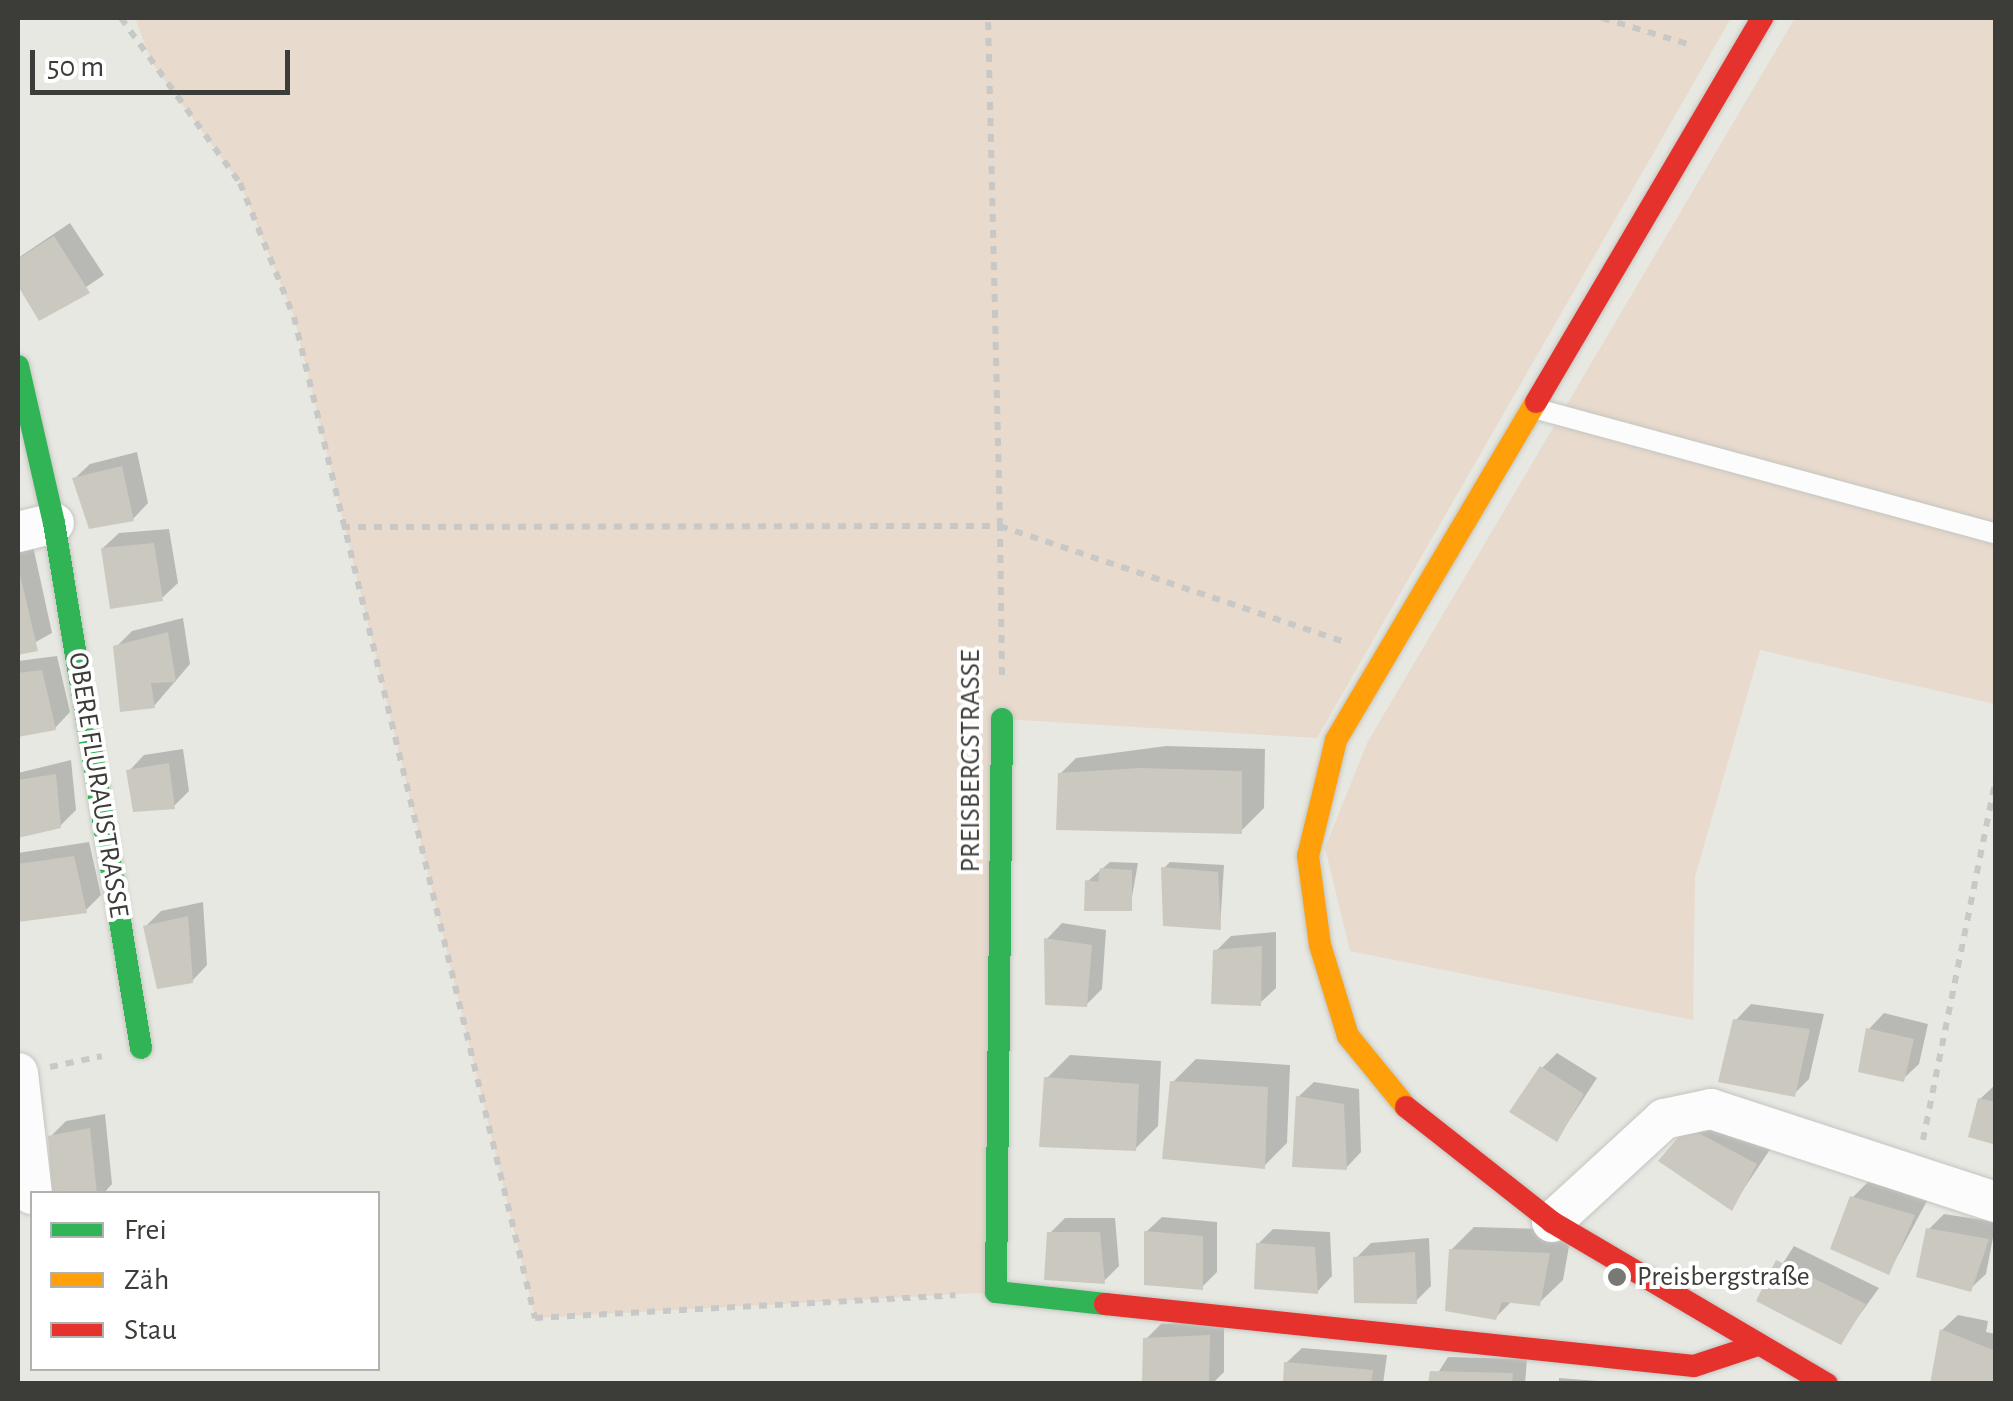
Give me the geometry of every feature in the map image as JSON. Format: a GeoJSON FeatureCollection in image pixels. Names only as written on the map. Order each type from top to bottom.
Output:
{"type":"FeatureCollection","features":[{"type":"Feature","properties":{"kind":"street"},"geometry":{"type":"LineString","coordinates":[[1762,18],[1743,62],[1530,407],[1336,740],[1308,856],[1320,945],[1348,1036],[1393,1096],[1552,1222],[1827,1384]]}},
{"type":"Feature","properties":{"kind":"street","name":"OBERE FLURAUSTRASSE"},"geometry":{"type":"LineString","coordinates":[[18,366],[36,528],[141,1048]]}},
{"type":"Feature","properties":{"kind":"street","name":"PREISBERGSTRASSE"},"geometry":{"type":"LineString","coordinates":[[996,1292],[1002,719]]}},
{"type":"Feature","properties":{"kind":"street"},"geometry":{"type":"LineString","coordinates":[[19,1073],[32,1191]]}},
{"type":"Feature","properties":{"kind":"street"},"geometry":{"type":"LineString","coordinates":[[1552,1222],[1664,1120],[1687,1111],[1748,1117],[1996,1202]]}},
{"type":"Feature","properties":{"kind":"street"},"geometry":{"type":"LineString","coordinates":[[996,1292],[1694,1366],[1758,1345]]}},
{"type":"Feature","properties":{"kind":"lane"},"geometry":{"type":"LineString","coordinates":[[1530,407],[1996,534]]}},
{"type":"Feature","properties":{"kind":"path"},"geometry":{"type":"LineString","coordinates":[[121,18],[240,183],[294,317],[536,1318],[996,1292]]}},
{"type":"Feature","properties":{"kind":"path","name":"PREISBERGSTRASSE"},"geometry":{"type":"LineString","coordinates":[[988,18],[1002,719]]}},
{"type":"Feature","properties":{"kind":"path"},"geometry":{"type":"LineString","coordinates":[[1602,18],[1743,62]]}},
{"type":"Feature","properties":{"kind":"path"},"geometry":{"type":"LineString","coordinates":[[342,526],[1000,526],[1383,655]]}},
{"type":"Feature","properties":{"kind":"path"},"geometry":{"type":"LineString","coordinates":[[1917,1174],[1996,778]]}},
{"type":"Feature","properties":{"kind":"path"},"geometry":{"type":"LineString","coordinates":[[19,1073],[141,1048]]}},
{"type":"Feature","properties":{"kind":"shaded area"},"geometry":{"type":"Polygon","coordinates":[[[135,18],[1731,18],[1317,738],[1003,719],[996,1292],[535,1318],[294,317],[240,183],[152,63],[135,18]]]}},
{"type":"Feature","properties":{"kind":"shaded area"},"geometry":{"type":"Polygon","coordinates":[[[1795,18],[1995,18],[1995,704],[1760,650],[1695,877],[1693,1020],[1350,951],[1325,848],[1367,743],[1795,18]]]}},
{"type":"Feature","properties":{"kind":"building"},"geometry":{"type":"Polygon","coordinates":[[[54,236],[90,293],[39,321],[18,286],[18,259],[54,236]]]}},
{"type":"Feature","properties":{"kind":"building"},"geometry":{"type":"Polygon","coordinates":[[[122,466],[134,521],[89,529],[72,478],[122,466]]]}},
{"type":"Feature","properties":{"kind":"building"},"geometry":{"type":"Polygon","coordinates":[[[154,543],[163,601],[110,609],[101,548],[154,543]]]}},
{"type":"Feature","properties":{"kind":"building"},"geometry":{"type":"Polygon","coordinates":[[[18,566],[38,651],[18,655],[18,566]]]}},
{"type":"Feature","properties":{"kind":"building"},"geometry":{"type":"Polygon","coordinates":[[[168,632],[176,682],[151,683],[155,708],[120,712],[113,646],[168,632]]]}},
{"type":"Feature","properties":{"kind":"building"},"geometry":{"type":"Polygon","coordinates":[[[42,670],[56,730],[18,737],[18,673],[42,670]]]}},
{"type":"Feature","properties":{"kind":"building"},"geometry":{"type":"Polygon","coordinates":[[[169,763],[175,809],[133,812],[126,770],[169,763]]]}},
{"type":"Feature","properties":{"kind":"building"},"geometry":{"type":"Polygon","coordinates":[[[1140,768],[1242,771],[1242,834],[1056,830],[1058,773],[1140,768]]]}},
{"type":"Feature","properties":{"kind":"building"},"geometry":{"type":"Polygon","coordinates":[[[56,774],[61,828],[18,838],[18,780],[56,774]]]}},
{"type":"Feature","properties":{"kind":"building"},"geometry":{"type":"Polygon","coordinates":[[[74,856],[87,913],[18,922],[18,864],[74,856]]]}},
{"type":"Feature","properties":{"kind":"building"},"geometry":{"type":"Polygon","coordinates":[[[1161,867],[1218,872],[1221,930],[1163,926],[1161,867]]]}},
{"type":"Feature","properties":{"kind":"building"},"geometry":{"type":"Polygon","coordinates":[[[1100,868],[1132,870],[1132,911],[1084,911],[1085,880],[1098,882],[1100,868]]]}},
{"type":"Feature","properties":{"kind":"building"},"geometry":{"type":"Polygon","coordinates":[[[188,916],[193,983],[157,989],[143,926],[188,916]]]}},
{"type":"Feature","properties":{"kind":"building"},"geometry":{"type":"Polygon","coordinates":[[[1044,938],[1092,945],[1087,1007],[1045,1005],[1044,938]]]}},
{"type":"Feature","properties":{"kind":"building"},"geometry":{"type":"Polygon","coordinates":[[[1262,946],[1261,1006],[1211,1004],[1213,950],[1262,946]]]}},
{"type":"Feature","properties":{"kind":"building"},"geometry":{"type":"Polygon","coordinates":[[[1733,1019],[1810,1029],[1795,1097],[1718,1082],[1733,1019]]]}},
{"type":"Feature","properties":{"kind":"building"},"geometry":{"type":"Polygon","coordinates":[[[1866,1028],[1914,1039],[1904,1082],[1858,1072],[1866,1028]]]}},
{"type":"Feature","properties":{"kind":"building"},"geometry":{"type":"Polygon","coordinates":[[[1540,1066],[1584,1094],[1557,1142],[1509,1112],[1540,1066]]]}},
{"type":"Feature","properties":{"kind":"building"},"geometry":{"type":"Polygon","coordinates":[[[1044,1077],[1139,1084],[1136,1151],[1039,1147],[1044,1077]]]}},
{"type":"Feature","properties":{"kind":"building"},"geometry":{"type":"Polygon","coordinates":[[[1170,1081],[1268,1087],[1265,1169],[1162,1159],[1170,1081]]]}},
{"type":"Feature","properties":{"kind":"building"},"geometry":{"type":"Polygon","coordinates":[[[1296,1096],[1344,1104],[1347,1170],[1292,1167],[1296,1096]]]}},
{"type":"Feature","properties":{"kind":"building"},"geometry":{"type":"Polygon","coordinates":[[[1978,1098],[1996,1102],[1996,1145],[1968,1137],[1978,1098]]]}},
{"type":"Feature","properties":{"kind":"building"},"geometry":{"type":"Polygon","coordinates":[[[1687,1127],[1757,1164],[1732,1211],[1658,1161],[1687,1127]]]}},
{"type":"Feature","properties":{"kind":"building"},"geometry":{"type":"Polygon","coordinates":[[[90,1128],[97,1191],[52,1191],[48,1136],[90,1128]]]}},
{"type":"Feature","properties":{"kind":"building"},"geometry":{"type":"Polygon","coordinates":[[[1850,1196],[1915,1215],[1889,1275],[1830,1249],[1850,1196]]]}},
{"type":"Feature","properties":{"kind":"building"},"geometry":{"type":"Polygon","coordinates":[[[1926,1228],[1989,1239],[1971,1292],[1916,1277],[1926,1228]]]}},
{"type":"Feature","properties":{"kind":"building"},"geometry":{"type":"Polygon","coordinates":[[[1144,1231],[1203,1236],[1203,1290],[1144,1285],[1144,1231]]]}},
{"type":"Feature","properties":{"kind":"building"},"geometry":{"type":"Polygon","coordinates":[[[1047,1232],[1100,1232],[1105,1284],[1044,1280],[1047,1232]]]}},
{"type":"Feature","properties":{"kind":"building"},"geometry":{"type":"Polygon","coordinates":[[[1256,1243],[1315,1247],[1318,1294],[1254,1289],[1256,1243]]]}},
{"type":"Feature","properties":{"kind":"building"},"geometry":{"type":"Polygon","coordinates":[[[1449,1249],[1550,1253],[1540,1306],[1502,1302],[1496,1320],[1445,1311],[1449,1249]]]}},
{"type":"Feature","properties":{"kind":"building"},"geometry":{"type":"Polygon","coordinates":[[[1415,1252],[1417,1304],[1354,1303],[1353,1257],[1415,1252]]]}},
{"type":"Feature","properties":{"kind":"building"},"geometry":{"type":"Polygon","coordinates":[[[1776,1260],[1866,1304],[1841,1345],[1756,1301],[1776,1260]]]}},
{"type":"Feature","properties":{"kind":"building"},"geometry":{"type":"Polygon","coordinates":[[[1940,1329],[1996,1351],[1996,1384],[1930,1384],[1940,1329]]]}},
{"type":"Feature","properties":{"kind":"building"},"geometry":{"type":"Polygon","coordinates":[[[1210,1335],[1209,1384],[1142,1384],[1143,1338],[1210,1335]]]}},
{"type":"Feature","properties":{"kind":"building"},"geometry":{"type":"Polygon","coordinates":[[[1284,1362],[1373,1370],[1371,1384],[1283,1384],[1284,1362]]]}},
{"type":"Feature","properties":{"kind":"building"},"geometry":{"type":"Polygon","coordinates":[[[1430,1371],[1513,1373],[1512,1384],[1428,1384],[1430,1371]]]}},
{"type":"Feature","properties":{"kind":"traffic: fast"},"geometry":{"type":"LineString","coordinates":[[18,366],[54,523],[141,1048]]}},
{"type":"Feature","properties":{"kind":"traffic: fast"},"geometry":{"type":"LineString","coordinates":[[1002,719],[996,1292],[1105,1304]]}},
{"type":"Feature","properties":{"kind":"traffic: slow"},"geometry":{"type":"LineString","coordinates":[[1406,1107],[1348,1036],[1320,945],[1308,856],[1336,740],[1536,402]]}},
{"type":"Feature","properties":{"kind":"traffic: jam"},"geometry":{"type":"LineString","coordinates":[[1536,402],[1762,18]]}},
{"type":"Feature","properties":{"kind":"traffic: jam"},"geometry":{"type":"LineString","coordinates":[[1406,1107],[1552,1222],[1827,1384]]}},
{"type":"Feature","properties":{"kind":"traffic: jam"},"geometry":{"type":"LineString","coordinates":[[1105,1304],[1694,1366],[1758,1345]]}},
{"type":"Feature","properties":{"kind":"place","name":"Preisbergstraße"},"geometry":{"type":"Point","coordinates":[1617,1277]}}]}
